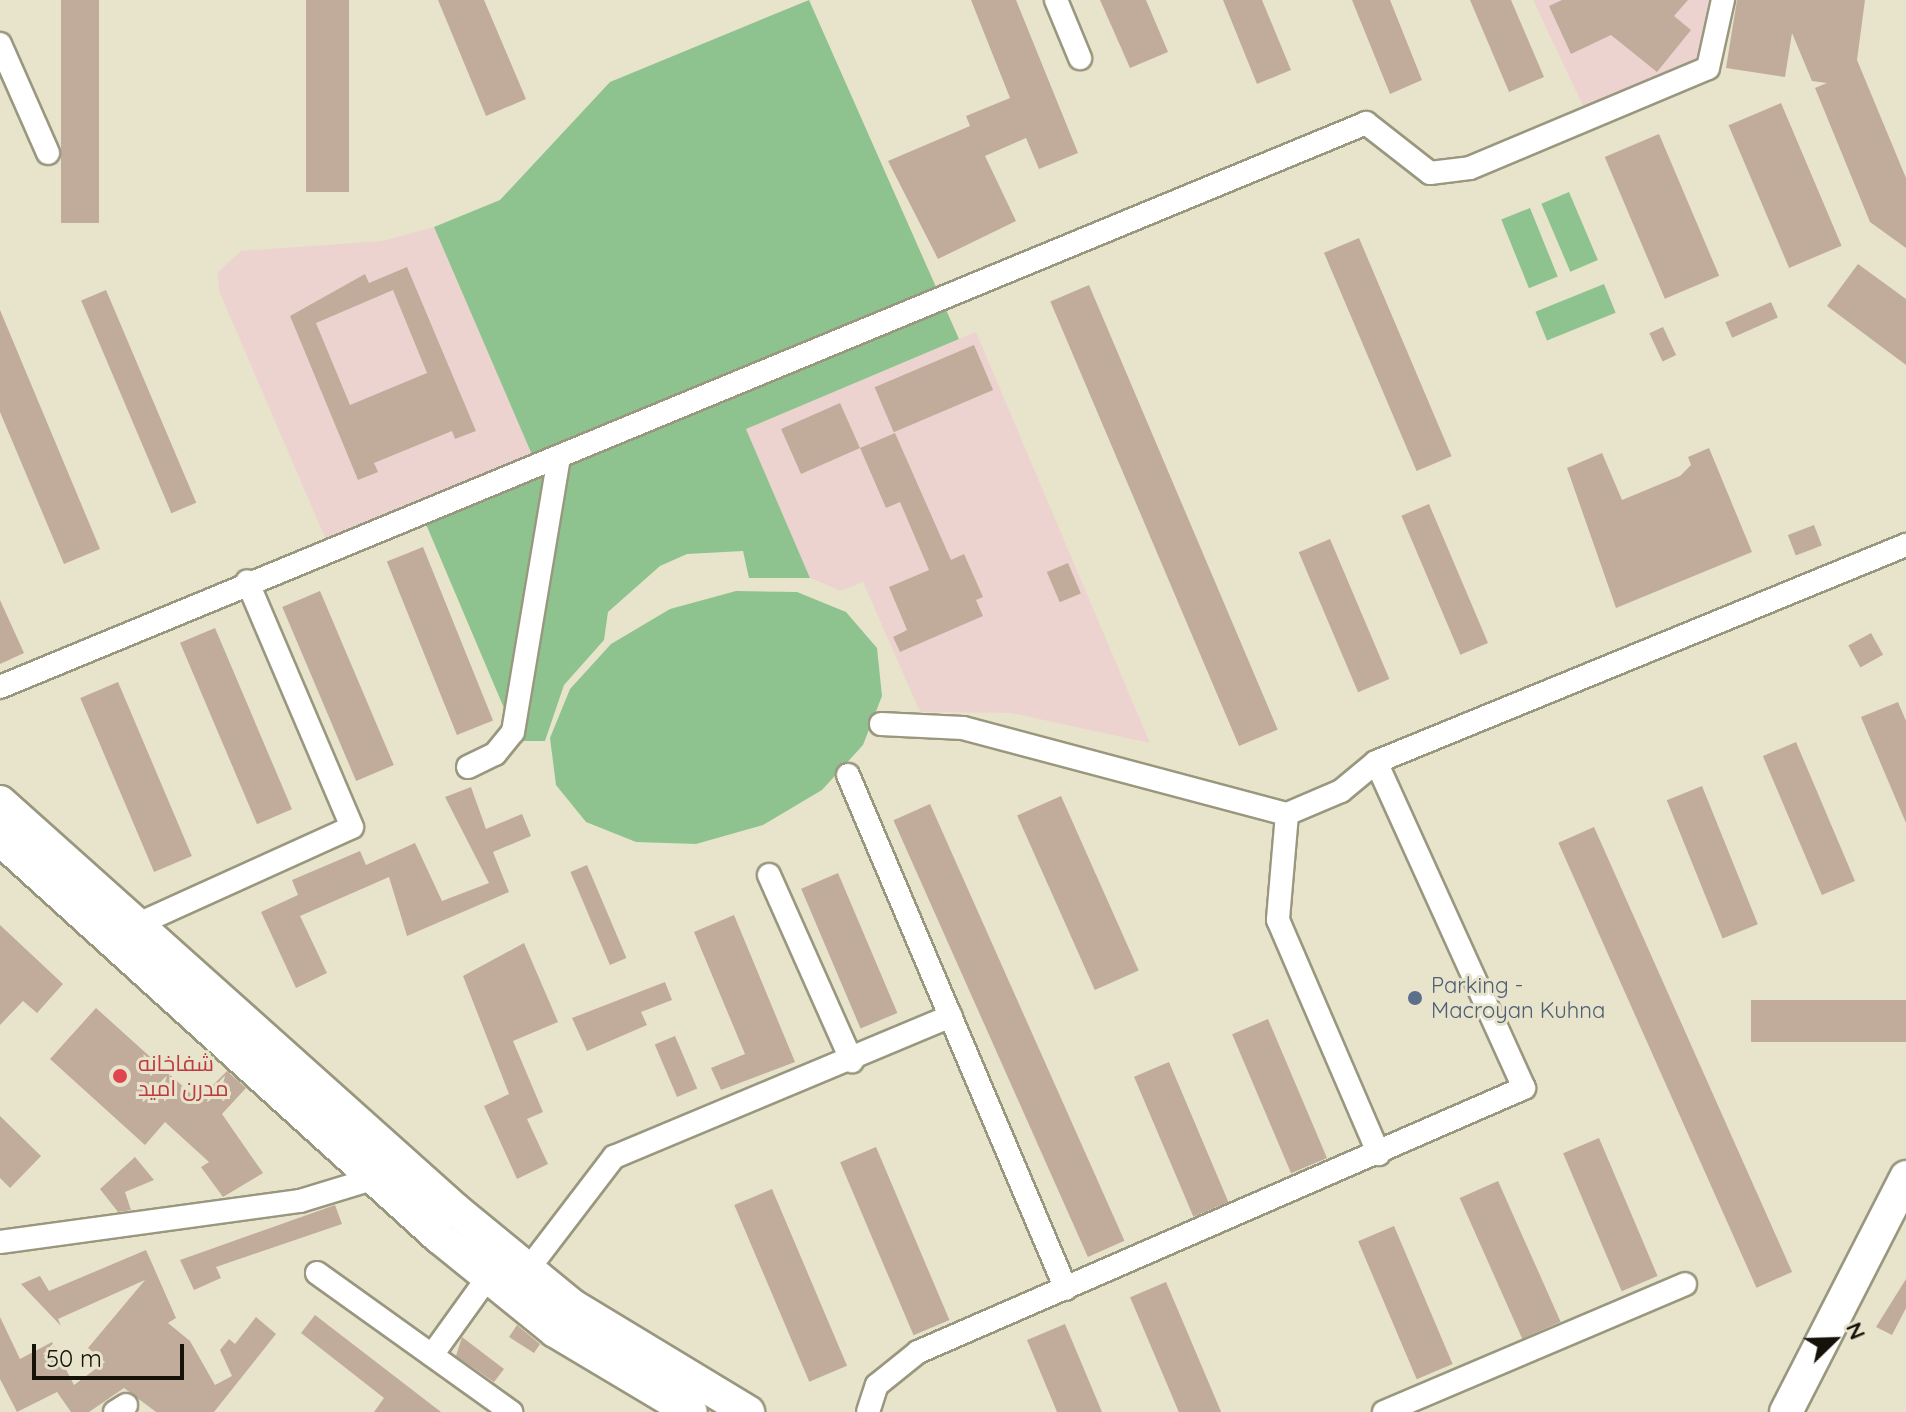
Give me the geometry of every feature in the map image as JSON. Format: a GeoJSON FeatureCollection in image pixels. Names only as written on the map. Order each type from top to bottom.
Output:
{"type":"FeatureCollection","features":[{"type":"Feature","properties":{"kind":"main road"},"geometry":{"type":"LineString","coordinates":[[0,802],[134,926],[529,1268],[598,1322],[748,1412]]}},
{"type":"Feature","properties":{"kind":"main road"},"geometry":{"type":"LineString","coordinates":[[0,839],[375,1178],[555,1331],[691,1412]]}},
{"type":"Feature","properties":{"kind":"main road"},"geometry":{"type":"LineString","coordinates":[[1786,1412],[1906,1177]]}},
{"type":"Feature","properties":{"kind":"main road"},"geometry":{"type":"LineString","coordinates":[[1803,1412],[1906,1211]]}},
{"type":"Feature","properties":{"kind":"street"},"geometry":{"type":"LineString","coordinates":[[1056,0],[1080,58]]}},
{"type":"Feature","properties":{"kind":"street"},"geometry":{"type":"LineString","coordinates":[[0,687],[247,581],[559,457],[1366,123],[1430,173],[1470,168],[1708,68],[1723,0]]}},
{"type":"Feature","properties":{"kind":"street"},"geometry":{"type":"LineString","coordinates":[[0,44],[48,153]]}},
{"type":"Feature","properties":{"kind":"street"},"geometry":{"type":"LineString","coordinates":[[468,767],[495,754],[513,732],[559,457]]}},
{"type":"Feature","properties":{"kind":"street"},"geometry":{"type":"LineString","coordinates":[[881,724],[963,728],[1287,814],[1341,791],[1376,762],[1906,545]]}},
{"type":"Feature","properties":{"kind":"street"},"geometry":{"type":"LineString","coordinates":[[134,926],[352,827],[247,581]]}},
{"type":"Feature","properties":{"kind":"street"},"geometry":{"type":"LineString","coordinates":[[868,1412],[877,1385],[918,1352],[1379,1154],[1524,1088],[1376,762]]}},
{"type":"Feature","properties":{"kind":"street"},"geometry":{"type":"LineString","coordinates":[[848,775],[1066,1289]]}},
{"type":"Feature","properties":{"kind":"street"},"geometry":{"type":"LineString","coordinates":[[1287,814],[1278,920],[1379,1154]]}},
{"type":"Feature","properties":{"kind":"street"},"geometry":{"type":"LineString","coordinates":[[769,875],[852,1061]]}},
{"type":"Feature","properties":{"kind":"street"},"geometry":{"type":"LineString","coordinates":[[529,1268],[614,1157],[852,1061],[951,1016]]}},
{"type":"Feature","properties":{"kind":"street"},"geometry":{"type":"LineString","coordinates":[[0,1242],[300,1201],[375,1178]]}},
{"type":"Feature","properties":{"kind":"street"},"geometry":{"type":"LineString","coordinates":[[317,1273],[511,1412]]}},
{"type":"Feature","properties":{"kind":"street"},"geometry":{"type":"LineString","coordinates":[[432,1355],[483,1284],[496,1282]]}},
{"type":"Feature","properties":{"kind":"street"},"geometry":{"type":"LineString","coordinates":[[1384,1412],[1685,1284]]}},
{"type":"Feature","properties":{"kind":"shaded area"},"geometry":{"type":"Polygon","coordinates":[[[1533,0],[1712,0],[1701,62],[1585,110],[1533,0]]]}},
{"type":"Feature","properties":{"kind":"shaded area"},"geometry":{"type":"Polygon","coordinates":[[[434,227],[533,457],[326,540],[219,291],[218,272],[241,251],[382,241],[434,227]]]}},
{"type":"Feature","properties":{"kind":"shaded area"},"geometry":{"type":"Polygon","coordinates":[[[976,332],[1150,743],[1011,713],[920,712],[863,582],[841,591],[810,578],[746,429],[976,332]]]}},
{"type":"Feature","properties":{"kind":"green space"},"geometry":{"type":"Polygon","coordinates":[[[809,0],[959,339],[746,429],[810,578],[749,578],[743,551],[687,554],[660,566],[608,612],[604,640],[564,685],[545,741],[518,741],[417,503],[533,457],[434,227],[500,200],[610,82],[809,0]]]}},
{"type":"Feature","properties":{"kind":"green space"},"geometry":{"type":"Polygon","coordinates":[[[1569,192],[1598,260],[1570,272],[1541,204],[1569,192]]]}},
{"type":"Feature","properties":{"kind":"green space"},"geometry":{"type":"Polygon","coordinates":[[[1530,208],[1558,277],[1529,288],[1501,220],[1530,208]]]}},
{"type":"Feature","properties":{"kind":"green space"},"geometry":{"type":"Polygon","coordinates":[[[1604,284],[1616,313],[1547,340],[1535,312],[1604,284]]]}},
{"type":"Feature","properties":{"kind":"green space"},"geometry":{"type":"Polygon","coordinates":[[[736,591],[797,592],[846,612],[877,648],[882,696],[863,745],[822,790],[763,825],[696,844],[636,842],[586,822],[556,785],[550,738],[570,689],[611,644],[670,609],[736,591]]]}},
{"type":"Feature","properties":{"kind":"building"},"geometry":{"type":"Polygon","coordinates":[[[61,0],[99,0],[99,223],[61,223],[61,0]]]}},
{"type":"Feature","properties":{"kind":"building"},"geometry":{"type":"Polygon","coordinates":[[[306,0],[349,0],[349,192],[306,192],[306,0]]]}},
{"type":"Feature","properties":{"kind":"building"},"geometry":{"type":"Polygon","coordinates":[[[438,0],[484,0],[526,99],[486,116],[438,0]]]}},
{"type":"Feature","properties":{"kind":"building"},"geometry":{"type":"Polygon","coordinates":[[[971,0],[1016,0],[1078,153],[1039,169],[1026,138],[985,156],[1016,221],[938,259],[888,161],[970,126],[966,116],[1010,98],[971,0]]]}},
{"type":"Feature","properties":{"kind":"building"},"geometry":{"type":"Polygon","coordinates":[[[1100,0],[1146,0],[1168,52],[1130,68],[1100,0]]]}},
{"type":"Feature","properties":{"kind":"building"},"geometry":{"type":"Polygon","coordinates":[[[1223,0],[1262,0],[1291,70],[1257,84],[1223,0]]]}},
{"type":"Feature","properties":{"kind":"building"},"geometry":{"type":"Polygon","coordinates":[[[1352,0],[1390,0],[1422,80],[1390,94],[1352,0]]]}},
{"type":"Feature","properties":{"kind":"building"},"geometry":{"type":"Polygon","coordinates":[[[1470,0],[1511,0],[1544,77],[1509,92],[1470,0]]]}},
{"type":"Feature","properties":{"kind":"building"},"geometry":{"type":"Polygon","coordinates":[[[1562,0],[1688,0],[1674,16],[1691,30],[1657,72],[1611,35],[1571,54],[1549,6],[1562,0]]]}},
{"type":"Feature","properties":{"kind":"building"},"geometry":{"type":"Polygon","coordinates":[[[1737,0],[1865,0],[1857,60],[1906,178],[1906,248],[1870,222],[1815,88],[1827,83],[1812,81],[1792,33],[1785,77],[1726,68],[1737,0]]]}},
{"type":"Feature","properties":{"kind":"building"},"geometry":{"type":"Polygon","coordinates":[[[1781,103],[1842,246],[1789,268],[1729,125],[1781,103]]]}},
{"type":"Feature","properties":{"kind":"building"},"geometry":{"type":"Polygon","coordinates":[[[1659,134],[1719,276],[1665,299],[1605,157],[1659,134]]]}},
{"type":"Feature","properties":{"kind":"building"},"geometry":{"type":"Polygon","coordinates":[[[1359,238],[1452,456],[1417,471],[1324,253],[1359,238]]]}},
{"type":"Feature","properties":{"kind":"building"},"geometry":{"type":"Polygon","coordinates":[[[1858,264],[1906,299],[1906,365],[1827,306],[1858,264]]]}},
{"type":"Feature","properties":{"kind":"building"},"geometry":{"type":"Polygon","coordinates":[[[407,267],[476,431],[455,439],[452,431],[374,463],[378,472],[358,480],[290,316],[365,274],[369,283],[407,267]],[[393,290],[316,323],[350,405],[427,373],[393,290]]]}},
{"type":"Feature","properties":{"kind":"building"},"geometry":{"type":"Polygon","coordinates":[[[1089,285],[1278,730],[1239,746],[1050,301],[1089,285]]]}},
{"type":"Feature","properties":{"kind":"building"},"geometry":{"type":"Polygon","coordinates":[[[106,290],[196,503],[171,513],[81,301],[106,290]]]}},
{"type":"Feature","properties":{"kind":"building"},"geometry":{"type":"Polygon","coordinates":[[[1771,302],[1778,318],[1732,338],[1725,322],[1771,302]]]}},
{"type":"Feature","properties":{"kind":"building"},"geometry":{"type":"Polygon","coordinates":[[[0,310],[100,549],[64,564],[0,412],[0,310]]]}},
{"type":"Feature","properties":{"kind":"building"},"geometry":{"type":"Polygon","coordinates":[[[1663,327],[1676,355],[1663,361],[1649,333],[1663,327]]]}},
{"type":"Feature","properties":{"kind":"building"},"geometry":{"type":"Polygon","coordinates":[[[974,345],[993,390],[894,432],[875,387],[974,345]]]}},
{"type":"Feature","properties":{"kind":"building"},"geometry":{"type":"Polygon","coordinates":[[[840,403],[860,448],[801,474],[781,429],[840,403]]]}},
{"type":"Feature","properties":{"kind":"building"},"geometry":{"type":"Polygon","coordinates":[[[895,433],[951,560],[964,554],[983,597],[976,600],[983,616],[900,652],[893,637],[907,630],[889,587],[929,570],[900,502],[886,508],[860,448],[895,433]]]}},
{"type":"Feature","properties":{"kind":"building"},"geometry":{"type":"Polygon","coordinates":[[[1709,448],[1752,552],[1616,608],[1567,468],[1602,453],[1622,500],[1680,476],[1691,465],[1688,457],[1709,448]]]}},
{"type":"Feature","properties":{"kind":"building"},"geometry":{"type":"Polygon","coordinates":[[[1429,504],[1488,643],[1460,655],[1401,516],[1429,504]]]}},
{"type":"Feature","properties":{"kind":"building"},"geometry":{"type":"Polygon","coordinates":[[[1814,525],[1822,546],[1796,556],[1788,535],[1814,525]]]}},
{"type":"Feature","properties":{"kind":"building"},"geometry":{"type":"Polygon","coordinates":[[[1330,539],[1389,679],[1358,692],[1299,552],[1330,539]]]}},
{"type":"Feature","properties":{"kind":"building"},"geometry":{"type":"Polygon","coordinates":[[[423,547],[493,720],[457,735],[387,562],[423,547]]]}},
{"type":"Feature","properties":{"kind":"building"},"geometry":{"type":"Polygon","coordinates":[[[1068,563],[1081,593],[1060,602],[1047,572],[1068,563]]]}},
{"type":"Feature","properties":{"kind":"building"},"geometry":{"type":"Polygon","coordinates":[[[320,591],[394,765],[356,781],[282,607],[320,591]]]}},
{"type":"Feature","properties":{"kind":"building"},"geometry":{"type":"Polygon","coordinates":[[[0,600],[24,653],[0,664],[0,600]]]}},
{"type":"Feature","properties":{"kind":"building"},"geometry":{"type":"Polygon","coordinates":[[[215,628],[292,809],[257,824],[180,643],[215,628]]]}},
{"type":"Feature","properties":{"kind":"building"},"geometry":{"type":"Polygon","coordinates":[[[1871,633],[1883,655],[1860,667],[1848,646],[1871,633]]]}},
{"type":"Feature","properties":{"kind":"building"},"geometry":{"type":"Polygon","coordinates":[[[118,682],[192,856],[154,872],[80,698],[118,682]]]}},
{"type":"Feature","properties":{"kind":"building"},"geometry":{"type":"Polygon","coordinates":[[[1898,702],[1906,721],[1906,823],[1861,717],[1898,702]]]}},
{"type":"Feature","properties":{"kind":"building"},"geometry":{"type":"Polygon","coordinates":[[[1796,742],[1855,881],[1822,895],[1763,756],[1796,742]]]}},
{"type":"Feature","properties":{"kind":"building"},"geometry":{"type":"Polygon","coordinates":[[[1702,786],[1758,924],[1723,938],[1667,800],[1702,786]]]}},
{"type":"Feature","properties":{"kind":"building"},"geometry":{"type":"Polygon","coordinates":[[[471,787],[486,829],[522,814],[531,836],[493,852],[509,892],[407,936],[389,877],[300,916],[327,973],[296,988],[261,912],[298,895],[292,880],[360,851],[366,865],[415,843],[442,901],[489,883],[445,797],[471,787]]]}},
{"type":"Feature","properties":{"kind":"building"},"geometry":{"type":"Polygon","coordinates":[[[1061,796],[1139,970],[1095,990],[1017,816],[1061,796]]]}},
{"type":"Feature","properties":{"kind":"building"},"geometry":{"type":"Polygon","coordinates":[[[930,804],[1124,1241],[1088,1257],[893,820],[930,804]]]}},
{"type":"Feature","properties":{"kind":"building"},"geometry":{"type":"Polygon","coordinates":[[[1594,827],[1792,1272],[1756,1288],[1558,843],[1594,827]]]}},
{"type":"Feature","properties":{"kind":"building"},"geometry":{"type":"Polygon","coordinates":[[[587,865],[626,958],[610,965],[570,872],[587,865]]]}},
{"type":"Feature","properties":{"kind":"building"},"geometry":{"type":"Polygon","coordinates":[[[838,873],[897,1013],[861,1029],[801,889],[838,873]]]}},
{"type":"Feature","properties":{"kind":"building"},"geometry":{"type":"Polygon","coordinates":[[[734,915],[795,1062],[721,1090],[711,1068],[745,1054],[694,932],[734,915]]]}},
{"type":"Feature","properties":{"kind":"building"},"geometry":{"type":"Polygon","coordinates":[[[0,925],[63,984],[37,1013],[23,1001],[0,1025],[0,925]]]}},
{"type":"Feature","properties":{"kind":"building"},"geometry":{"type":"Polygon","coordinates":[[[524,943],[558,1022],[513,1041],[543,1112],[527,1119],[548,1164],[517,1179],[484,1106],[509,1094],[463,976],[524,943]]]}},
{"type":"Feature","properties":{"kind":"building"},"geometry":{"type":"Polygon","coordinates":[[[665,982],[672,1000],[641,1012],[647,1025],[587,1051],[572,1018],[665,982]]]}},
{"type":"Feature","properties":{"kind":"building"},"geometry":{"type":"Polygon","coordinates":[[[1751,1000],[1906,1000],[1906,1042],[1751,1042],[1751,1000]]]}},
{"type":"Feature","properties":{"kind":"building","name":"شفاخانه مدرن امید"},"geometry":{"type":"Polygon","coordinates":[[[96,1008],[198,1100],[227,1071],[246,1088],[222,1114],[263,1173],[223,1197],[201,1167],[209,1162],[165,1122],[145,1145],[50,1059],[96,1008]]]}},
{"type":"Feature","properties":{"kind":"building"},"geometry":{"type":"Polygon","coordinates":[[[1268,1019],[1327,1158],[1291,1173],[1232,1034],[1268,1019]]]}},
{"type":"Feature","properties":{"kind":"building"},"geometry":{"type":"Polygon","coordinates":[[[675,1036],[697,1088],[677,1097],[655,1045],[675,1036]]]}},
{"type":"Feature","properties":{"kind":"building"},"geometry":{"type":"Polygon","coordinates":[[[1169,1062],[1228,1202],[1193,1217],[1134,1077],[1169,1062]]]}},
{"type":"Feature","properties":{"kind":"building"},"geometry":{"type":"Polygon","coordinates":[[[0,1116],[41,1156],[10,1188],[0,1178],[0,1116]]]}},
{"type":"Feature","properties":{"kind":"building"},"geometry":{"type":"Polygon","coordinates":[[[1599,1138],[1658,1276],[1622,1291],[1563,1153],[1599,1138]]]}},
{"type":"Feature","properties":{"kind":"building"},"geometry":{"type":"Polygon","coordinates":[[[876,1147],[949,1320],[914,1335],[840,1162],[876,1147]]]}},
{"type":"Feature","properties":{"kind":"building"},"geometry":{"type":"Polygon","coordinates":[[[135,1157],[154,1180],[125,1192],[131,1210],[118,1212],[100,1189],[135,1157]]]}},
{"type":"Feature","properties":{"kind":"building"},"geometry":{"type":"Polygon","coordinates":[[[1498,1181],[1561,1322],[1522,1339],[1460,1198],[1498,1181]]]}},
{"type":"Feature","properties":{"kind":"building"},"geometry":{"type":"Polygon","coordinates":[[[772,1189],[847,1366],[809,1382],[734,1205],[772,1189]]]}},
{"type":"Feature","properties":{"kind":"building"},"geometry":{"type":"Polygon","coordinates":[[[335,1205],[342,1224],[216,1267],[221,1278],[194,1290],[180,1260],[335,1205]]]}},
{"type":"Feature","properties":{"kind":"building"},"geometry":{"type":"Polygon","coordinates":[[[1394,1226],[1453,1364],[1417,1379],[1358,1241],[1394,1226]]]}},
{"type":"Feature","properties":{"kind":"building"},"geometry":{"type":"Polygon","coordinates":[[[146,1250],[176,1318],[168,1323],[190,1341],[215,1385],[232,1376],[220,1350],[229,1339],[235,1344],[256,1317],[276,1334],[214,1412],[156,1412],[124,1388],[89,1412],[71,1412],[57,1392],[17,1412],[0,1379],[0,1317],[20,1359],[52,1342],[74,1385],[105,1362],[88,1348],[145,1280],[58,1319],[61,1326],[21,1284],[40,1276],[49,1291],[146,1250]]]}},
{"type":"Feature","properties":{"kind":"building"},"geometry":{"type":"Polygon","coordinates":[[[1906,1279],[1906,1308],[1892,1335],[1876,1327],[1906,1279]]]}},
{"type":"Feature","properties":{"kind":"building"},"geometry":{"type":"Polygon","coordinates":[[[1166,1282],[1221,1412],[1179,1412],[1130,1297],[1166,1282]]]}},
{"type":"Feature","properties":{"kind":"building"},"geometry":{"type":"Polygon","coordinates":[[[315,1315],[441,1412],[374,1412],[384,1398],[301,1333],[315,1315]]]}},
{"type":"Feature","properties":{"kind":"building"},"geometry":{"type":"Polygon","coordinates":[[[1065,1324],[1102,1412],[1057,1412],[1027,1340],[1065,1324]]]}},
{"type":"Feature","properties":{"kind":"building"},"geometry":{"type":"Polygon","coordinates":[[[517,1325],[540,1344],[534,1353],[509,1337],[517,1325]]]}},
{"type":"Feature","properties":{"kind":"building"},"geometry":{"type":"Polygon","coordinates":[[[462,1337],[504,1369],[494,1382],[456,1356],[462,1337]]]}},
{"type":"Feature","properties":{"kind":"place","name":"Parking - Macroyan Kuhna"},"geometry":{"type":"Point","coordinates":[1415,998]}},
{"type":"Feature","properties":{"kind":"place","name":"شفاخانه مدرن امید"},"geometry":{"type":"Point","coordinates":[120,1076]}}]}
